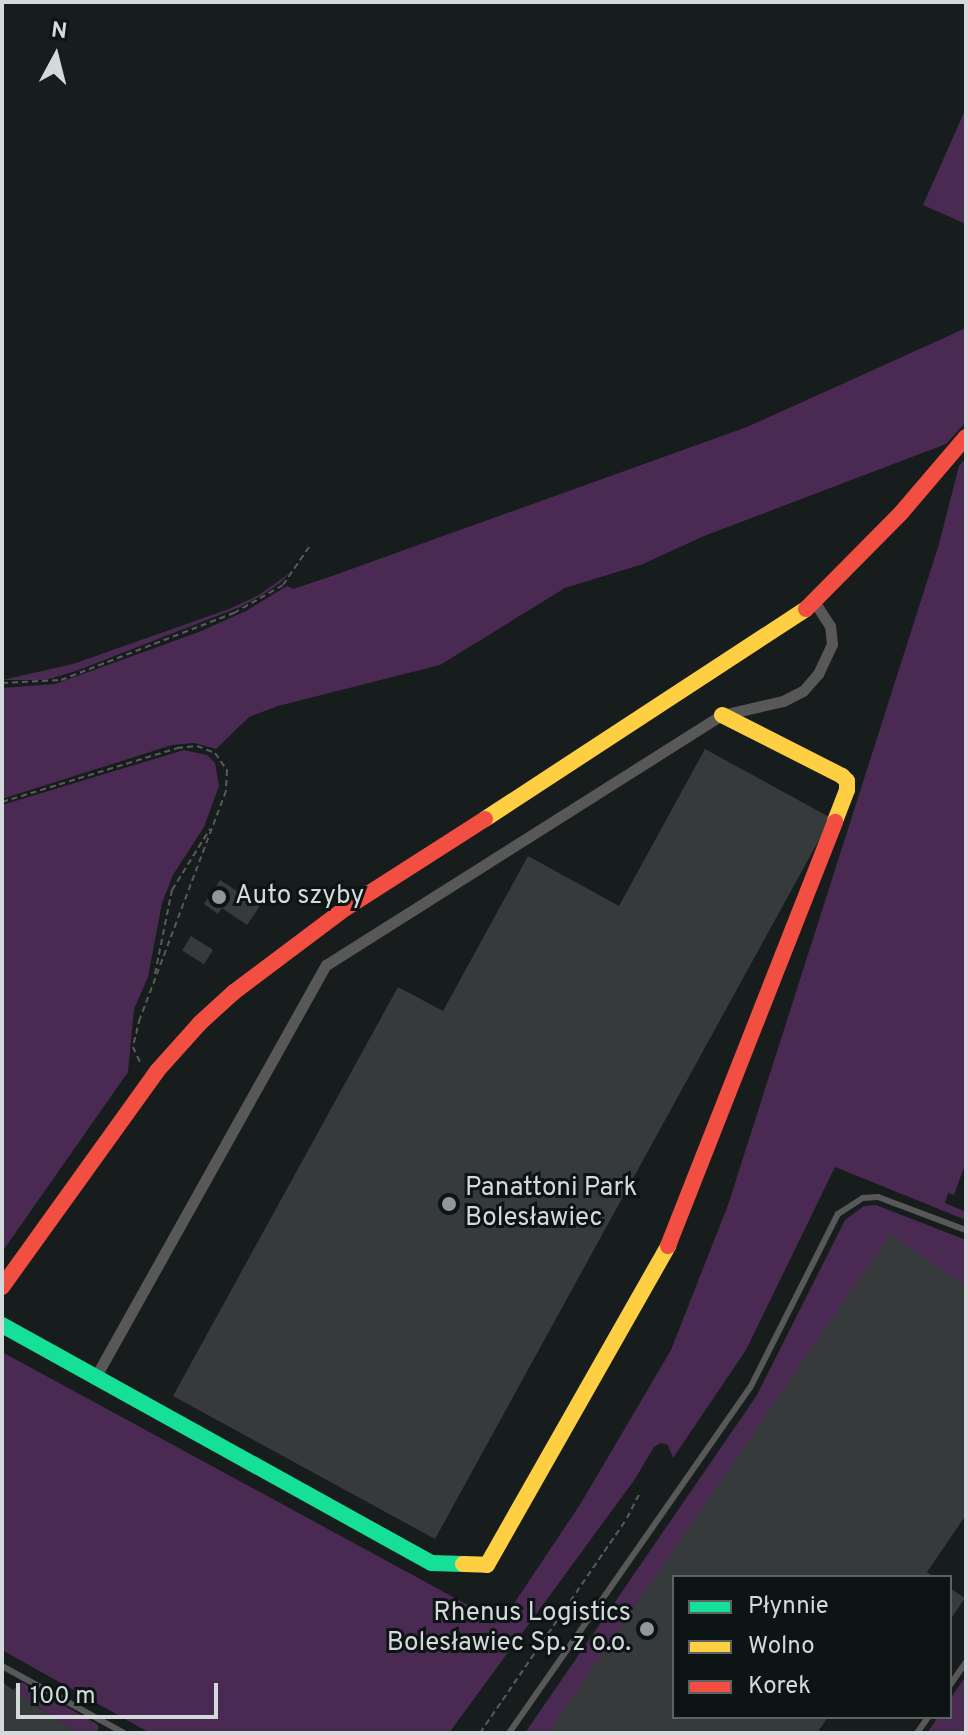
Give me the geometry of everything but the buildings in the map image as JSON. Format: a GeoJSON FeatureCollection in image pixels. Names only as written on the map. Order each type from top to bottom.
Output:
{"type":"FeatureCollection","features":[{"type":"Feature","properties":{"kind":"street"},"geometry":{"type":"LineString","coordinates":[[2,1287],[152,1077],[200,1023],[234,992],[346,908],[643,719],[815,603],[892,524],[966,437]]}},
{"type":"Feature","properties":{"kind":"street"},"geometry":{"type":"LineString","coordinates":[[96,1376],[326,965],[722,715],[783,701],[811,683],[832,644],[830,626],[815,603]]}},
{"type":"Feature","properties":{"kind":"street"},"geometry":{"type":"LineString","coordinates":[[2,1325],[432,1563],[487,1565],[661,1264],[847,790],[847,781],[842,776],[722,715]]}},
{"type":"Feature","properties":{"kind":"lane"},"geometry":{"type":"LineString","coordinates":[[509,1733],[750,1388],[838,1214],[849,1204],[878,1197],[966,1230]]}},
{"type":"Feature","properties":{"kind":"lane"},"geometry":{"type":"LineString","coordinates":[[952,1682],[966,1662]]}},
{"type":"Feature","properties":{"kind":"lane"},"geometry":{"type":"LineString","coordinates":[[2,1666],[124,1733]]}},
{"type":"Feature","properties":{"kind":"path"},"geometry":{"type":"LineString","coordinates":[[2,683],[61,680],[234,613],[283,585],[311,544]]}},
{"type":"Feature","properties":{"kind":"path"},"geometry":{"type":"LineString","coordinates":[[2,802],[177,748],[197,746],[215,753],[227,770],[226,791],[153,982],[133,1047],[140,1064],[152,1077]]}},
{"type":"Feature","properties":{"kind":"path"},"geometry":{"type":"LineString","coordinates":[[153,982],[172,890],[215,821]]}},
{"type":"Feature","properties":{"kind":"path"},"geometry":{"type":"LineString","coordinates":[[480,1733],[627,1518],[641,1491]]}},
{"type":"Feature","properties":{"kind":"shaded area"},"geometry":{"type":"Polygon","coordinates":[[[966,108],[966,224],[923,205],[966,108]]]}},
{"type":"Feature","properties":{"kind":"shaded area"},"geometry":{"type":"Polygon","coordinates":[[[966,328],[966,422],[946,444],[704,536],[643,564],[565,588],[440,665],[278,706],[249,717],[216,749],[194,743],[172,745],[2,799],[2,688],[55,684],[199,632],[246,611],[287,586],[293,589],[332,576],[747,427],[966,328]]]}},
{"type":"Feature","properties":{"kind":"shaded area"},"geometry":{"type":"Polygon","coordinates":[[[966,458],[966,1162],[954,1195],[948,1193],[945,1203],[966,1212],[966,1220],[835,1167],[746,1350],[673,1458],[668,1445],[661,1443],[654,1447],[635,1479],[449,1733],[150,1733],[2,1650],[2,1352],[501,1623],[581,1503],[671,1350],[728,1205],[939,544],[959,466],[966,458]]]}},
{"type":"Feature","properties":{"kind":"shaded area"},"geometry":{"type":"Polygon","coordinates":[[[291,572],[280,583],[240,607],[76,671],[46,680],[2,680],[73,664],[229,609],[259,595],[291,572]]]}},
{"type":"Feature","properties":{"kind":"shaded area"},"geometry":{"type":"Polygon","coordinates":[[[184,750],[207,755],[215,763],[219,786],[204,827],[173,875],[162,903],[148,977],[134,1009],[128,1072],[2,1252],[2,805],[184,750]]]}},
{"type":"Feature","properties":{"kind":"shaded area"},"geometry":{"type":"Polygon","coordinates":[[[876,1205],[966,1240],[966,1294],[890,1245],[553,1733],[525,1733],[757,1395],[845,1220],[864,1206],[876,1205]]]}},
{"type":"Feature","properties":{"kind":"shaded area"},"geometry":{"type":"Polygon","coordinates":[[[966,1676],[966,1733],[927,1733],[937,1719],[952,1719],[952,1696],[966,1676]]]}},
{"type":"Feature","properties":{"kind":"shaded area"},"geometry":{"type":"Polygon","coordinates":[[[22,1682],[97,1724],[99,1728],[96,1733],[77,1733],[13,1690],[22,1682]]]}},
{"type":"Feature","properties":{"kind":"traffic: fast"},"geometry":{"type":"LineString","coordinates":[[2,1325],[432,1563],[463,1564]]}},
{"type":"Feature","properties":{"kind":"traffic: slow"},"geometry":{"type":"LineString","coordinates":[[485,819],[806,609]]}},
{"type":"Feature","properties":{"kind":"traffic: slow"},"geometry":{"type":"LineString","coordinates":[[722,715],[842,776],[847,781],[847,790],[835,822]]}},
{"type":"Feature","properties":{"kind":"traffic: slow"},"geometry":{"type":"LineString","coordinates":[[463,1564],[487,1565],[668,1246]]}},
{"type":"Feature","properties":{"kind":"traffic: jam"},"geometry":{"type":"LineString","coordinates":[[806,609],[901,513],[966,437]]}},
{"type":"Feature","properties":{"kind":"traffic: jam"},"geometry":{"type":"LineString","coordinates":[[2,1287],[157,1071],[200,1023],[234,992],[346,908],[485,819]]}},
{"type":"Feature","properties":{"kind":"traffic: jam"},"geometry":{"type":"LineString","coordinates":[[668,1246],[835,822]]}},
{"type":"Feature","properties":{"kind":"place","name":"Auto szyby"},"geometry":{"type":"Point","coordinates":[219,897]}},
{"type":"Feature","properties":{"kind":"place","name":"Panattoni Park Bolesławiec"},"geometry":{"type":"Point","coordinates":[449,1204]}},
{"type":"Feature","properties":{"kind":"place","name":"Rhenus Logistics Bolesławiec Sp. z o.o."},"geometry":{"type":"Point","coordinates":[647,1629]}}]}
